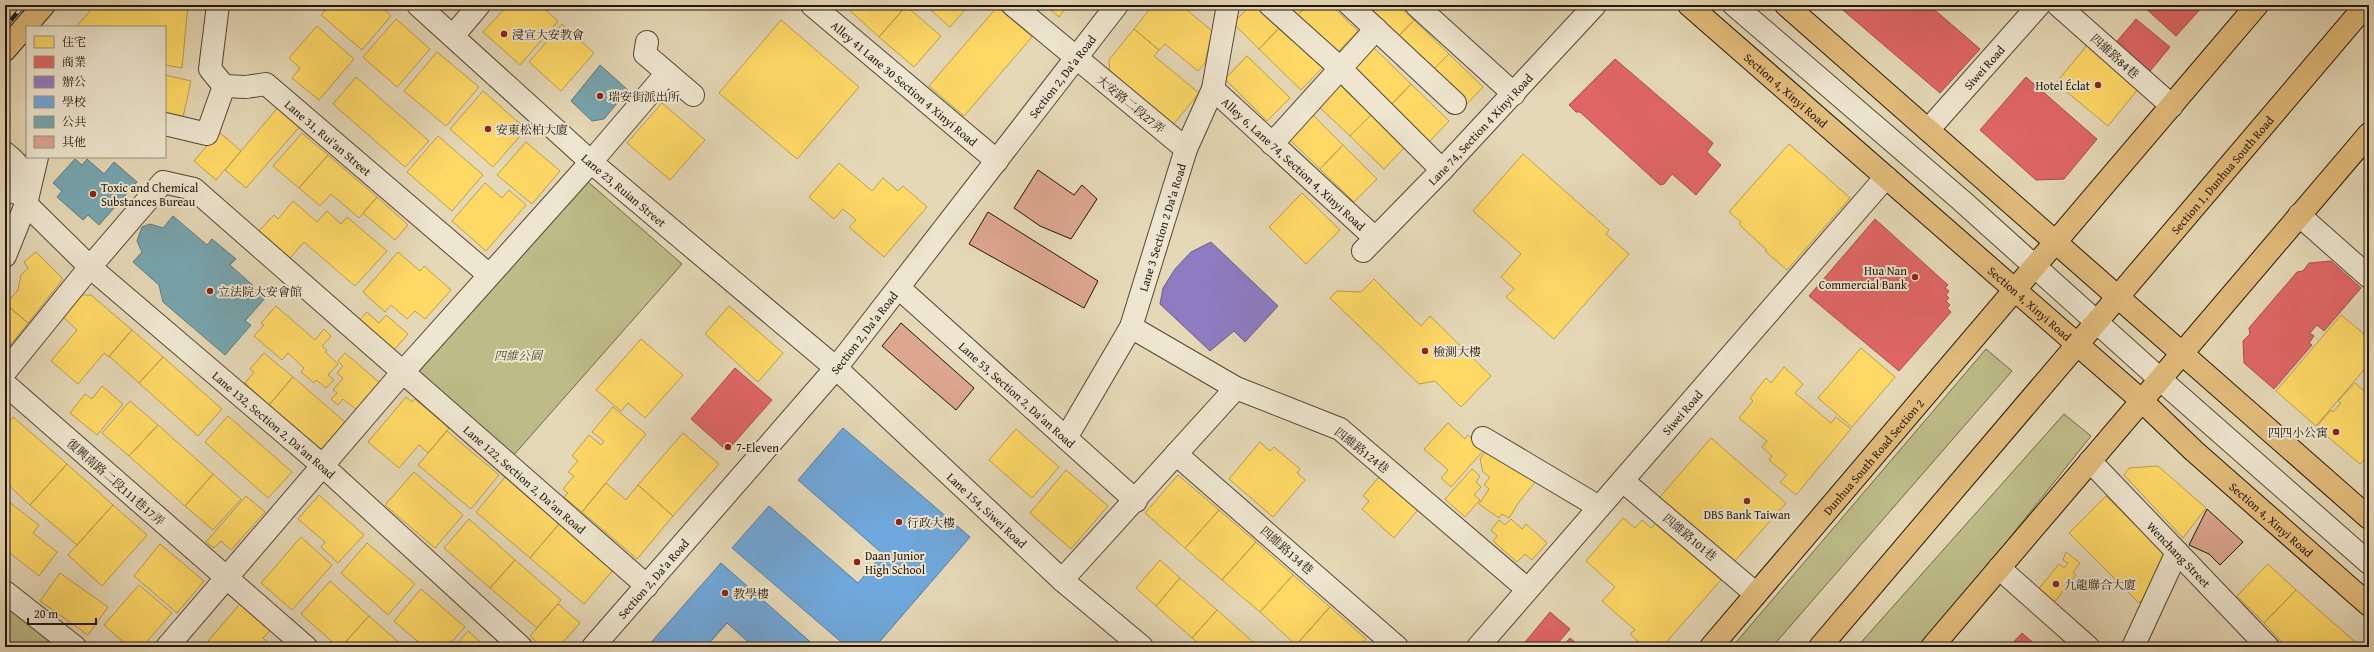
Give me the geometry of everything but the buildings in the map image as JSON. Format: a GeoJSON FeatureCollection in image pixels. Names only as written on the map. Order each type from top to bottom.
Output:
{"type":"FeatureCollection","features":[{"type":"Feature","properties":{"kind":"main road"},"geometry":{"type":"LineString","coordinates":[[29,25],[44,5]]}},
{"type":"Feature","properties":{"kind":"main road","name":"Section 4, Xinyi Road"},"geometry":{"type":"LineString","coordinates":[[1689,5],[2142,401],[2194,451],[2369,605]]}},
{"type":"Feature","properties":{"kind":"main road"},"geometry":{"type":"LineString","coordinates":[[1786,5],[2369,518]]}},
{"type":"Feature","properties":{"kind":"main road"},"geometry":{"type":"LineString","coordinates":[[2056,243],[2257,5]]}},
{"type":"Feature","properties":{"kind":"main road","name":"Section 1, Dunhua South Road"},"geometry":{"type":"LineString","coordinates":[[2076,344],[2366,5]]}},
{"type":"Feature","properties":{"kind":"main road"},"geometry":{"type":"LineString","coordinates":[[5,50],[26,28]]}},
{"type":"Feature","properties":{"kind":"main road"},"geometry":{"type":"LineString","coordinates":[[1932,647],[2369,134]]}},
{"type":"Feature","properties":{"kind":"main road","name":"Dunhua South Road Section 2"},"geometry":{"type":"LineString","coordinates":[[1711,647],[2056,243]]}},
{"type":"Feature","properties":{"kind":"main road"},"geometry":{"type":"LineString","coordinates":[[1820,647],[2076,344]]}},
{"type":"Feature","properties":{"kind":"street"},"geometry":{"type":"LineString","coordinates":[[166,124],[207,134],[224,86],[210,69],[218,5]]}},
{"type":"Feature","properties":{"kind":"street","name":"Lane 23, Ruian Street"},"geometry":{"type":"LineString","coordinates":[[418,5],[591,162],[836,368]]}},
{"type":"Feature","properties":{"kind":"street"},"geometry":{"type":"LineString","coordinates":[[453,36],[479,5]]}},
{"type":"Feature","properties":{"kind":"street","name":"Alley 41 Lane 30 Section 4 Xinyi Road"},"geometry":{"type":"LineString","coordinates":[[812,5],[997,161]]}},
{"type":"Feature","properties":{"kind":"street","name":"大安路二段27弄"},"geometry":{"type":"LineString","coordinates":[[1013,5],[1186,149]]}},
{"type":"Feature","properties":{"kind":"street","name":"Section 2, Da'a Road"},"geometry":{"type":"LineString","coordinates":[[594,647],[836,368],[1077,59],[1117,5]]}},
{"type":"Feature","properties":{"kind":"street","name":"Lane 3 Section 2 Da'a Road"},"geometry":{"type":"LineString","coordinates":[[1066,438],[1132,327],[1186,149],[1213,89],[1228,5]]}},
{"type":"Feature","properties":{"kind":"street"},"geometry":{"type":"LineString","coordinates":[[1270,5],[1340,68],[1442,170]]}},
{"type":"Feature","properties":{"kind":"street"},"geometry":{"type":"LineString","coordinates":[[1350,5],[1455,103]]}},
{"type":"Feature","properties":{"kind":"street"},"geometry":{"type":"LineString","coordinates":[[1416,5],[1514,94]]}},
{"type":"Feature","properties":{"kind":"street","name":"Lane 74, Section 4 Xinyi Road"},"geometry":{"type":"LineString","coordinates":[[1369,244],[1514,94],[1595,5]]}},
{"type":"Feature","properties":{"kind":"street"},"geometry":{"type":"LineString","coordinates":[[1734,5],[2036,267],[2161,380],[2369,563]]}},
{"type":"Feature","properties":{"kind":"street","name":"Siwei Road"},"geometry":{"type":"LineString","coordinates":[[1928,130],[2040,5]]}},
{"type":"Feature","properties":{"kind":"street","name":"四維路84巷"},"geometry":{"type":"LineString","coordinates":[[2058,5],[2172,106]]}},
{"type":"Feature","properties":{"kind":"street"},"geometry":{"type":"LineString","coordinates":[[1272,144],[1376,29]]}},
{"type":"Feature","properties":{"kind":"street"},"geometry":{"type":"LineString","coordinates":[[647,42],[645,54],[693,95]]}},
{"type":"Feature","properties":{"kind":"street"},"geometry":{"type":"LineString","coordinates":[[167,647],[227,579],[402,373],[489,274],[591,162],[667,73]]}},
{"type":"Feature","properties":{"kind":"street","name":"Lane 31, Rui'an Street"},"geometry":{"type":"LineString","coordinates":[[224,86],[246,87],[266,84],[489,274]]}},
{"type":"Feature","properties":{"kind":"street","name":"Alley 6, Lane 74, Section 4, Xinyi Road"},"geometry":{"type":"LineString","coordinates":[[1213,89],[1272,144],[1369,244]]}},
{"type":"Feature","properties":{"kind":"street"},"geometry":{"type":"LineString","coordinates":[[5,153],[21,166],[22,172],[5,224]]}},
{"type":"Feature","properties":{"kind":"street"},"geometry":{"type":"LineString","coordinates":[[5,256],[26,204],[37,158]]}},
{"type":"Feature","properties":{"kind":"street","name":"Siwei Road"},"geometry":{"type":"LineString","coordinates":[[1478,647],[1886,177]]}},
{"type":"Feature","properties":{"kind":"street","name":"Lane 122, Section 2, Da'an Road"},"geometry":{"type":"LineString","coordinates":[[90,267],[163,182],[194,189],[402,373],[647,586]]}},
{"type":"Feature","properties":{"kind":"street","name":"Lane 132, Section 2, Da'an Road"},"geometry":{"type":"LineString","coordinates":[[26,204],[90,267],[323,466],[521,647]]}},
{"type":"Feature","properties":{"kind":"street"},"geometry":{"type":"LineString","coordinates":[[2299,215],[2369,277]]}},
{"type":"Feature","properties":{"kind":"street"},"geometry":{"type":"LineString","coordinates":[[5,372],[90,267]]}},
{"type":"Feature","properties":{"kind":"street","name":"Lane 53, Section 2, Da'an Road"},"geometry":{"type":"LineString","coordinates":[[899,288],[1136,501]]}},
{"type":"Feature","properties":{"kind":"street","name":"四維路124巷"},"geometry":{"type":"LineString","coordinates":[[1132,327],[1236,388],[1340,429],[1527,589]]}},
{"type":"Feature","properties":{"kind":"street","name":"Lane 154, Siwei Road"},"geometry":{"type":"LineString","coordinates":[[836,368],[1062,580],[1142,647]]}},
{"type":"Feature","properties":{"kind":"street","name":"復興南路二段111巷17弄"},"geometry":{"type":"LineString","coordinates":[[5,384],[306,647]]}},
{"type":"Feature","properties":{"kind":"street"},"geometry":{"type":"LineString","coordinates":[[1062,580],[1136,501],[1236,388]]}},
{"type":"Feature","properties":{"kind":"street"},"geometry":{"type":"LineString","coordinates":[[1483,438],[1599,507]]}},
{"type":"Feature","properties":{"kind":"street","name":"四維路134巷"},"geometry":{"type":"LineString","coordinates":[[1176,454],[1397,647]]}},
{"type":"Feature","properties":{"kind":"street","name":"Wenchang Street"},"geometry":{"type":"LineString","coordinates":[[2090,461],[2268,647]]}},
{"type":"Feature","properties":{"kind":"street","name":"四維路101巷"},"geometry":{"type":"LineString","coordinates":[[1623,480],[1756,594]]}},
{"type":"Feature","properties":{"kind":"street"},"geometry":{"type":"LineString","coordinates":[[2133,647],[2178,552]]}},
{"type":"Feature","properties":{"kind":"street"},"geometry":{"type":"LineString","coordinates":[[1999,568],[2088,647]]}},
{"type":"Feature","properties":{"kind":"street"},"geometry":{"type":"LineString","coordinates":[[5,592],[75,647]]}},
{"type":"Feature","properties":{"kind":"green space","name":"四維公園"},"geometry":{"type":"Polygon","coordinates":[[[587,181],[682,264],[512,457],[417,374],[587,181]]]}},
{"type":"Feature","properties":{"kind":"green space"},"geometry":{"type":"Polygon","coordinates":[[[1986,349],[2012,371],[1772,647],[1732,647],[1986,349]]]}},
{"type":"Feature","properties":{"kind":"green space"},"geometry":{"type":"Polygon","coordinates":[[[2064,414],[2091,436],[1984,570],[1918,647],[1857,647],[2064,414]]]}},
{"type":"Feature","properties":{"kind":"green space"},"geometry":{"type":"Polygon","coordinates":[[[5,605],[57,647],[5,647],[5,605]]]}},
{"type":"Feature","properties":{"kind":"railway"},"geometry":{"type":"LineString","coordinates":[[5,27],[24,5]]}},
{"type":"Feature","properties":{"kind":"place","name":"浸宣大安教會"},"geometry":{"type":"Point","coordinates":[504,34]}},
{"type":"Feature","properties":{"kind":"place","name":"Hotel Éclat"},"geometry":{"type":"Point","coordinates":[2098,85]}},
{"type":"Feature","properties":{"kind":"place","name":"瑞安街派出所"},"geometry":{"type":"Point","coordinates":[600,96]}},
{"type":"Feature","properties":{"kind":"place","name":"安東松柏大廈"},"geometry":{"type":"Point","coordinates":[488,129]}},
{"type":"Feature","properties":{"kind":"place","name":"Toxic and Chemical Substances Bureau"},"geometry":{"type":"Point","coordinates":[93,194]}},
{"type":"Feature","properties":{"kind":"place","name":"Hua Nan Commercial Bank"},"geometry":{"type":"Point","coordinates":[1915,277]}},
{"type":"Feature","properties":{"kind":"place","name":"立法院大安會館"},"geometry":{"type":"Point","coordinates":[210,291]}},
{"type":"Feature","properties":{"kind":"place","name":"檢測大樓"},"geometry":{"type":"Point","coordinates":[1425,351]}},
{"type":"Feature","properties":{"kind":"place","name":"四四小公寓"},"geometry":{"type":"Point","coordinates":[2336,432]}},
{"type":"Feature","properties":{"kind":"place","name":"7-Eleven"},"geometry":{"type":"Point","coordinates":[728,447]}},
{"type":"Feature","properties":{"kind":"place","name":"DBS Bank Taiwan"},"geometry":{"type":"Point","coordinates":[1747,501]}},
{"type":"Feature","properties":{"kind":"place","name":"行政大樓"},"geometry":{"type":"Point","coordinates":[899,522]}},
{"type":"Feature","properties":{"kind":"place","name":"Daan Junior High School"},"geometry":{"type":"Point","coordinates":[857,562]}},
{"type":"Feature","properties":{"kind":"place","name":"九龍聯合大廈"},"geometry":{"type":"Point","coordinates":[2056,584]}},
{"type":"Feature","properties":{"kind":"place","name":"教學樓"},"geometry":{"type":"Point","coordinates":[725,593]}}]}
